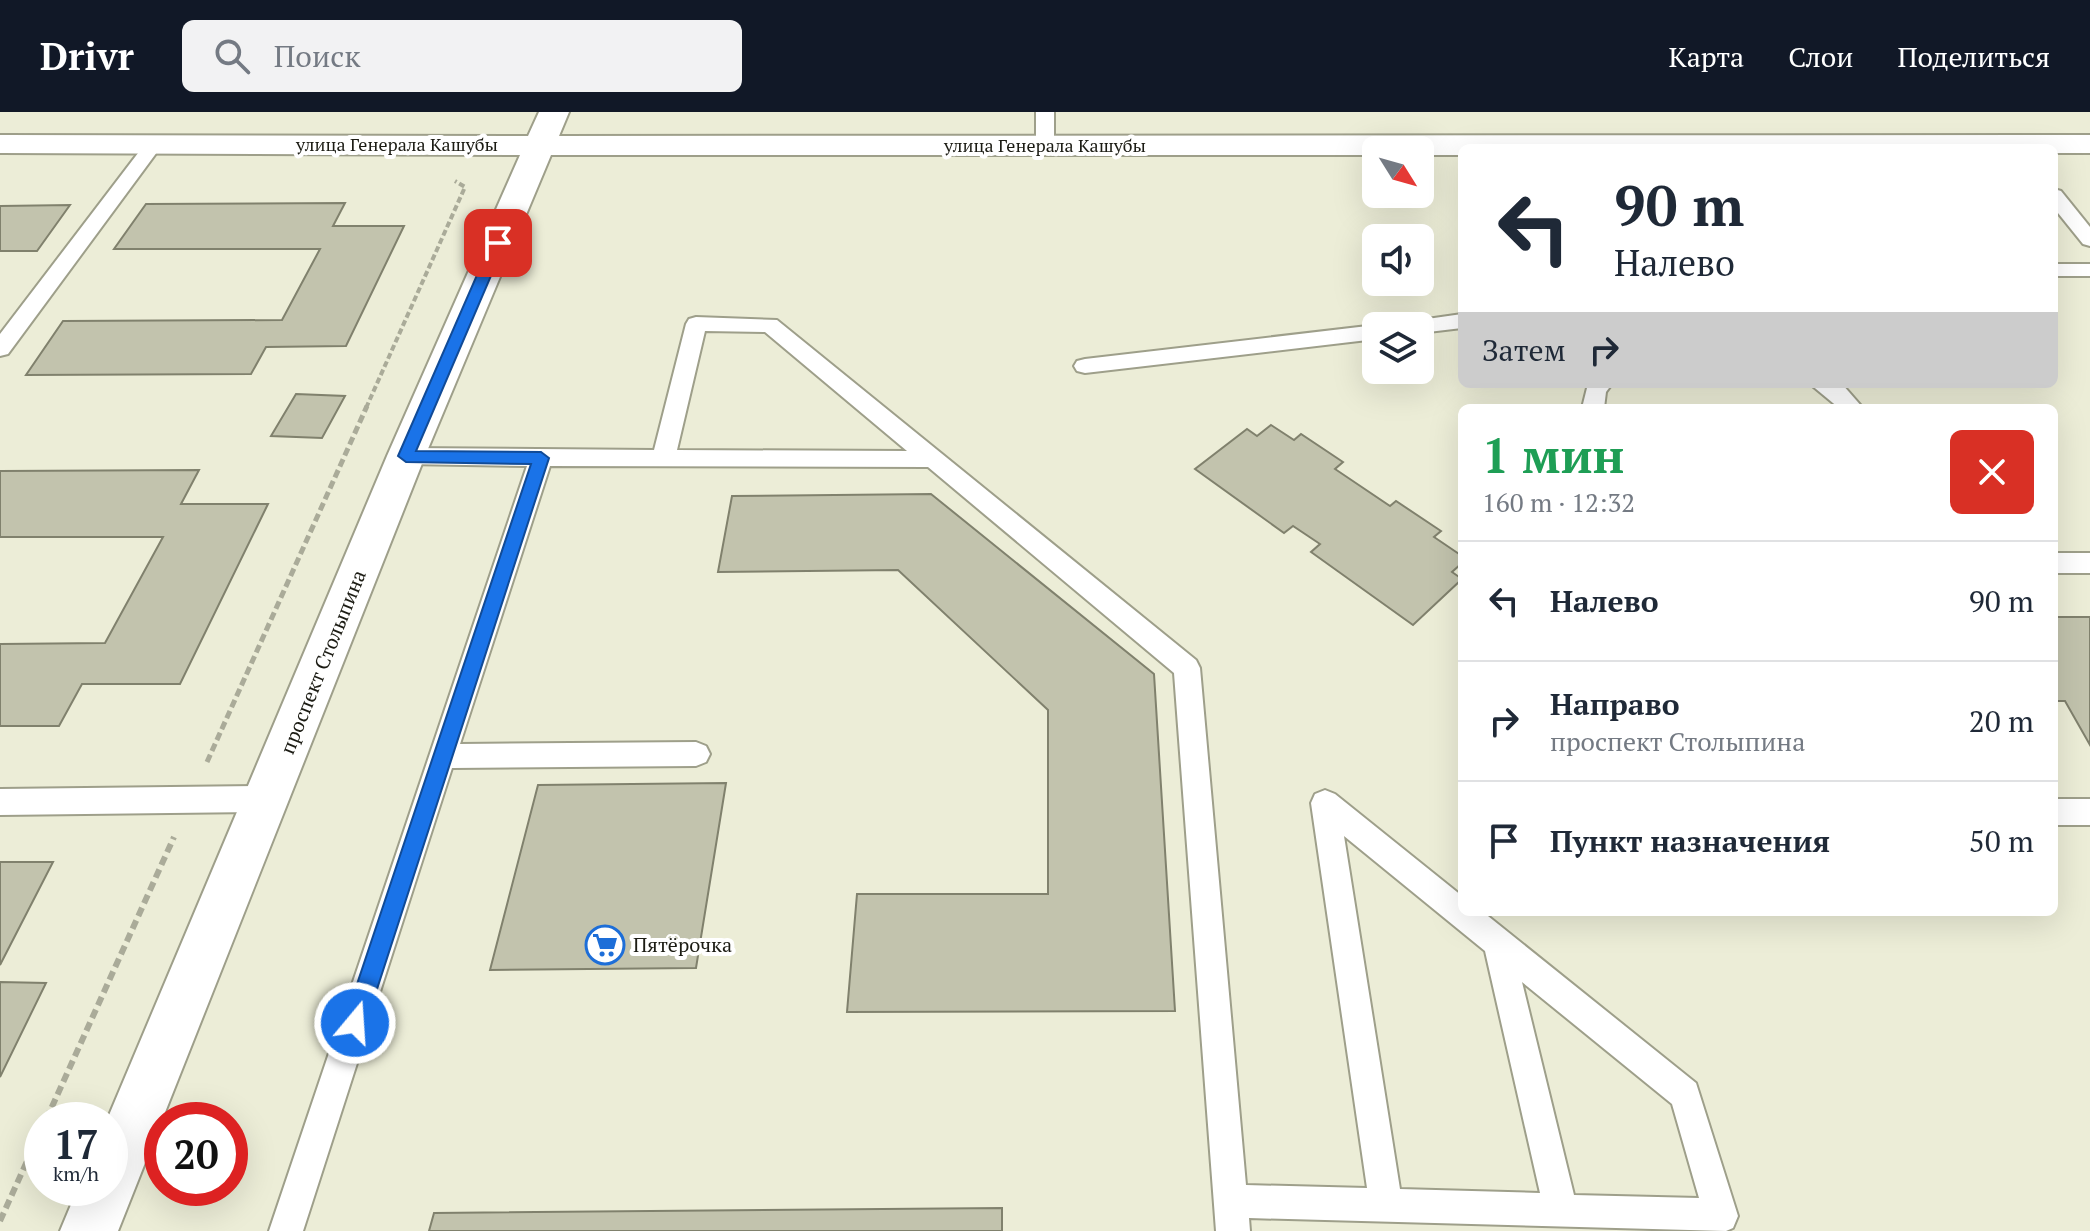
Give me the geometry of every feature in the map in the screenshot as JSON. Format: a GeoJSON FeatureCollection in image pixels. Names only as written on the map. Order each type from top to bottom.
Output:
{"type":"FeatureCollection","features":[{"type":"Feature","properties":{"kind":"street","name":"улица Генерала Кашубы"},"geometry":{"type":"LineString","coordinates":[[0,144],[154,144],[547,128],[1045,147],[1458,147]]}},
{"type":"Feature","properties":{"kind":"street","name":"проспект Столыпина"},"geometry":{"type":"LineString","coordinates":[[128,1137],[406,456],[547,128]]}},
{"type":"Feature","properties":{"kind":"street","name":"улица Генерала Кашубы"},"geometry":{"type":"LineString","coordinates":[[2058,145],[2090,144]]}},
{"type":"Feature","properties":{"kind":"street"},"geometry":{"type":"LineString","coordinates":[[89,1231],[99,1206]]}},
{"type":"Feature","properties":{"kind":"lane"},"geometry":{"type":"LineString","coordinates":[[1045,112],[1045,147]]}},
{"type":"Feature","properties":{"kind":"lane"},"geometry":{"type":"LineString","coordinates":[[0,349],[154,144]]}},
{"type":"Feature","properties":{"kind":"lane"},"geometry":{"type":"LineString","coordinates":[[2058,203],[2090,240]]}},
{"type":"Feature","properties":{"kind":"lane"},"geometry":{"type":"LineString","coordinates":[[2058,270],[2090,270]]}},
{"type":"Feature","properties":{"kind":"lane"},"geometry":{"type":"LineString","coordinates":[[1434,324],[1458,321]]}},
{"type":"Feature","properties":{"kind":"lane"},"geometry":{"type":"LineString","coordinates":[[663,459],[696,324],[770,325],[1187,668],[1231,1216],[1386,1205],[1721,1216],[1685,1094],[1465,916]]}},
{"type":"Feature","properties":{"kind":"lane"},"geometry":{"type":"LineString","coordinates":[[1085,366],[1362,334]]}},
{"type":"Feature","properties":{"kind":"lane"},"geometry":{"type":"LineString","coordinates":[[1831,388],[1848,404]]}},
{"type":"Feature","properties":{"kind":"lane"},"geometry":{"type":"LineString","coordinates":[[406,456],[932,459]]}},
{"type":"Feature","properties":{"kind":"lane"},"geometry":{"type":"LineString","coordinates":[[286,1231],[541,458]]}},
{"type":"Feature","properties":{"kind":"lane"},"geometry":{"type":"LineString","coordinates":[[2058,563],[2090,563]]}},
{"type":"Feature","properties":{"kind":"lane"},"geometry":{"type":"LineString","coordinates":[[444,756],[696,754]]}},
{"type":"Feature","properties":{"kind":"lane"},"geometry":{"type":"LineString","coordinates":[[0,802],[267,799]]}},
{"type":"Feature","properties":{"kind":"lane"},"geometry":{"type":"LineString","coordinates":[[1386,1205],[1325,803],[1458,911]]}},
{"type":"Feature","properties":{"kind":"lane"},"geometry":{"type":"LineString","coordinates":[[2058,812],[2090,812]]}},
{"type":"Feature","properties":{"kind":"lane"},"geometry":{"type":"LineString","coordinates":[[1498,943],[1561,1211]]}},
{"type":"Feature","properties":{"kind":"path"},"geometry":{"type":"LineString","coordinates":[[54,1102],[465,187],[453,180]]}},
{"type":"Feature","properties":{"kind":"path"},"geometry":{"type":"LineString","coordinates":[[0,1221],[24,1168]]}},
{"type":"Feature","properties":{"kind":"building"},"geometry":{"type":"Polygon","coordinates":[[[345,203],[333,226],[404,226],[346,346],[266,347],[251,374],[26,375],[63,321],[282,320],[320,249],[114,249],[146,204],[345,203]]]}},
{"type":"Feature","properties":{"kind":"building"},"geometry":{"type":"Polygon","coordinates":[[[70,205],[37,251],[0,251],[0,206],[70,205]]]}},
{"type":"Feature","properties":{"kind":"building"},"geometry":{"type":"Polygon","coordinates":[[[296,394],[345,396],[322,438],[271,436],[296,394]]]}},
{"type":"Feature","properties":{"kind":"building"},"geometry":{"type":"Polygon","coordinates":[[[1271,425],[1294,440],[1301,434],[1343,462],[1335,469],[1390,506],[1396,501],[1441,531],[1434,537],[1458,553],[1458,567],[1452,572],[1458,576],[1458,583],[1413,625],[1311,552],[1320,544],[1293,526],[1284,533],[1195,469],[1247,429],[1257,436],[1271,425]]]}},
{"type":"Feature","properties":{"kind":"building"},"geometry":{"type":"Polygon","coordinates":[[[199,470],[181,504],[268,504],[180,684],[82,684],[59,726],[0,726],[0,644],[105,643],[163,537],[0,537],[0,471],[199,470]]]}},
{"type":"Feature","properties":{"kind":"building"},"geometry":{"type":"Polygon","coordinates":[[[931,494],[1154,674],[1175,1011],[847,1012],[857,894],[1048,894],[1048,710],[898,570],[718,572],[732,496],[931,494]]]}},
{"type":"Feature","properties":{"kind":"building"},"geometry":{"type":"Polygon","coordinates":[[[2058,617],[2090,617],[2090,745],[2065,701],[2058,701],[2058,617]]]}},
{"type":"Feature","properties":{"kind":"building"},"geometry":{"type":"Polygon","coordinates":[[[726,783],[696,968],[490,970],[538,785],[726,783]]]}},
{"type":"Feature","properties":{"kind":"building"},"geometry":{"type":"Polygon","coordinates":[[[0,862],[53,862],[0,965],[0,862]]]}},
{"type":"Feature","properties":{"kind":"building"},"geometry":{"type":"Polygon","coordinates":[[[0,982],[46,983],[0,1077],[0,982]]]}},
{"type":"Feature","properties":{"kind":"building"},"geometry":{"type":"Polygon","coordinates":[[[1002,1208],[1002,1231],[429,1231],[434,1213],[1002,1208]]]}},
{"type":"Feature","properties":{"kind":"place","name":"Пятёрочка"},"geometry":{"type":"Point","coordinates":[605,945]}},
{"type":"Feature","properties":{"kind":"route"},"geometry":{"type":"LineString","coordinates":[[355,1023],[541,458],[406,456],[498,243]]}}]}
